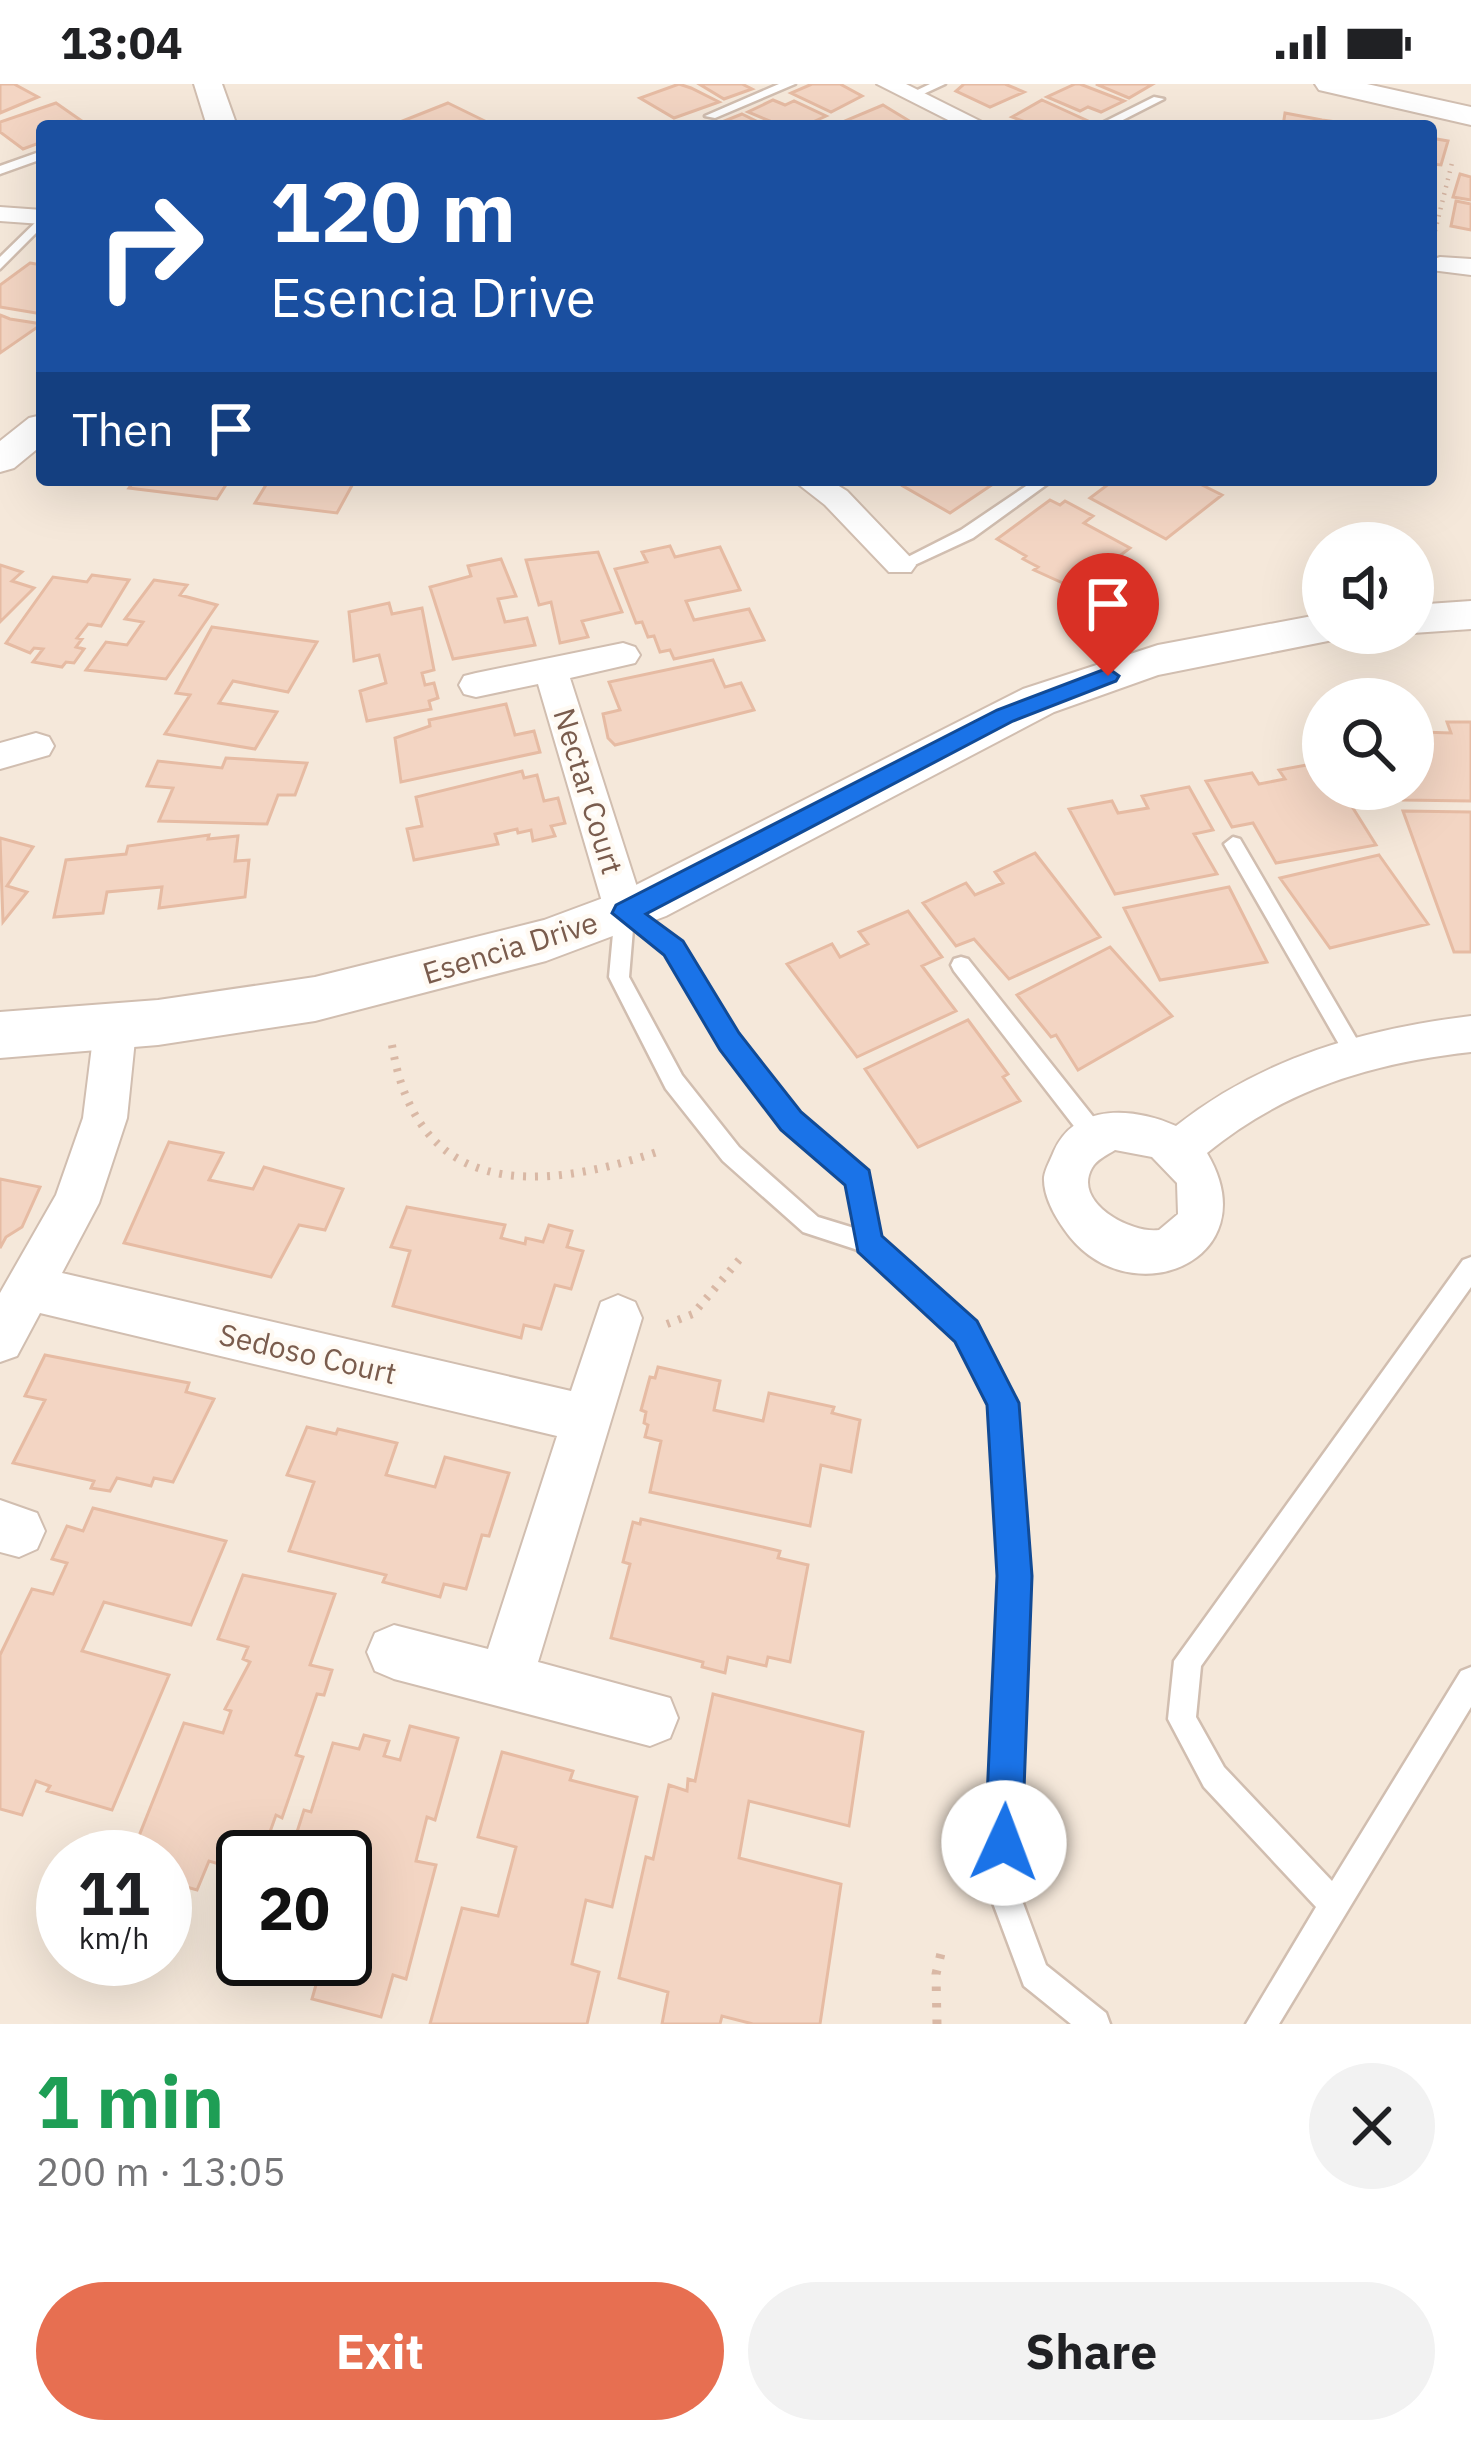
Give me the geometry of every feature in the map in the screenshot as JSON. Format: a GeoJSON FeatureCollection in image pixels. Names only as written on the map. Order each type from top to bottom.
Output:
{"type":"FeatureCollection","features":[{"type":"Feature","properties":{"kind":"street"},"geometry":{"type":"LineString","coordinates":[[208,84],[220,120]]}},
{"type":"Feature","properties":{"kind":"street"},"geometry":{"type":"LineString","coordinates":[[888,84],[957,120]]}},
{"type":"Feature","properties":{"kind":"street"},"geometry":{"type":"LineString","coordinates":[[1329,84],[1471,116]]}},
{"type":"Feature","properties":{"kind":"street"},"geometry":{"type":"LineString","coordinates":[[0,214],[36,218]]}},
{"type":"Feature","properties":{"kind":"street"},"geometry":{"type":"LineString","coordinates":[[1437,264],[1471,267]]}},
{"type":"Feature","properties":{"kind":"street"},"geometry":{"type":"LineString","coordinates":[[0,460],[36,431]]}},
{"type":"Feature","properties":{"kind":"street"},"geometry":{"type":"LineString","coordinates":[[820,486],[900,565]]}},
{"type":"Feature","properties":{"kind":"street"},"geometry":{"type":"LineString","coordinates":[[1434,618],[1471,615]]}},
{"type":"Feature","properties":{"kind":"street","name":"Esencia Drive"},"geometry":{"type":"LineString","coordinates":[[0,1035],[115,1030],[355,990],[478,960],[625,913],[1005,716],[1108,676],[1196,650],[1302,632]]}},
{"type":"Feature","properties":{"kind":"street","name":"Nectar Court"},"geometry":{"type":"LineString","coordinates":[[476,686],[623,655]]}},
{"type":"Feature","properties":{"kind":"street","name":"Nectar Court"},"geometry":{"type":"LineString","coordinates":[[551,671],[625,913]]}},
{"type":"Feature","properties":{"kind":"street"},"geometry":{"type":"LineString","coordinates":[[0,756],[36,746]]}},
{"type":"Feature","properties":{"kind":"street"},"geometry":{"type":"LineString","coordinates":[[0,1339],[83,1182],[104,1118],[115,1030]]}},
{"type":"Feature","properties":{"kind":"street"},"geometry":{"type":"LineString","coordinates":[[1178,1150],[1224,1110],[1289,1076],[1355,1054],[1471,1034]]}},
{"type":"Feature","properties":{"kind":"street"},"geometry":{"type":"LineString","coordinates":[[1136,1131],[1178,1150],[1197,1174],[1202,1215],[1188,1239],[1176,1246],[1132,1252],[1090,1230],[1072,1204],[1070,1165],[1095,1136],[1136,1131]]}},
{"type":"Feature","properties":{"kind":"street","name":"Sedoso Court"},"geometry":{"type":"LineString","coordinates":[[29,1288],[587,1419]]}},
{"type":"Feature","properties":{"kind":"street"},"geometry":{"type":"LineString","coordinates":[[505,1681],[618,1318]]}},
{"type":"Feature","properties":{"kind":"street"},"geometry":{"type":"LineString","coordinates":[[394,1652],[650,1718]]}},
{"type":"Feature","properties":{"kind":"lane"},"geometry":{"type":"LineString","coordinates":[[711,116],[789,84]]}},
{"type":"Feature","properties":{"kind":"lane"},"geometry":{"type":"LineString","coordinates":[[913,95],[939,84]]}},
{"type":"Feature","properties":{"kind":"lane"},"geometry":{"type":"LineString","coordinates":[[1114,120],[1158,99]]}},
{"type":"Feature","properties":{"kind":"lane"},"geometry":{"type":"LineString","coordinates":[[0,170],[36,157]]}},
{"type":"Feature","properties":{"kind":"lane"},"geometry":{"type":"LineString","coordinates":[[0,265],[36,226]]}},
{"type":"Feature","properties":{"kind":"lane"},"geometry":{"type":"LineString","coordinates":[[900,565],[968,534],[1036,486]]}},
{"type":"Feature","properties":{"kind":"lane"},"geometry":{"type":"LineString","coordinates":[[1233,844],[1355,1054]]}},
{"type":"Feature","properties":{"kind":"lane"},"geometry":{"type":"LineString","coordinates":[[625,913],[619,977],[674,1082],[731,1154],[812,1226],[868,1243],[966,1332],[1003,1403],[1015,1576],[1001,1887],[1035,1975],[1095,2024]]}},
{"type":"Feature","properties":{"kind":"lane"},"geometry":{"type":"LineString","coordinates":[[625,913],[674,948],[690,983],[729,1042],[791,1121],[859,1179],[868,1243]]}},
{"type":"Feature","properties":{"kind":"lane"},"geometry":{"type":"LineString","coordinates":[[961,965],[1095,1136]]}},
{"type":"Feature","properties":{"kind":"lane"},"geometry":{"type":"LineString","coordinates":[[1333,1903],[1214,1777],[1182,1719],[1188,1661],[1471,1268]]}},
{"type":"Feature","properties":{"kind":"lane"},"geometry":{"type":"LineString","coordinates":[[1261,2024],[1471,1681]]}},
{"type":"Feature","properties":{"kind":"path"},"geometry":{"type":"LineString","coordinates":[[1437,223],[1453,159]]}},
{"type":"Feature","properties":{"kind":"path"},"geometry":{"type":"LineString","coordinates":[[392,1045],[412,1117],[431,1139],[489,1170],[515,1177],[575,1178],[657,1152]]}},
{"type":"Feature","properties":{"kind":"path"},"geometry":{"type":"LineString","coordinates":[[618,1318],[646,1324],[678,1322],[705,1302],[745,1253]]}},
{"type":"Feature","properties":{"kind":"path"},"geometry":{"type":"LineString","coordinates":[[937,2024],[935,1974],[942,1949]]}},
{"type":"Feature","properties":{"kind":"shaded area"},"geometry":{"type":"Polygon","coordinates":[[[0,84],[1471,84],[1471,2024],[0,2024],[0,84]]]}},
{"type":"Feature","properties":{"kind":"building"},"geometry":{"type":"Polygon","coordinates":[[[0,84],[14,84],[38,97],[0,113],[0,84]]]}},
{"type":"Feature","properties":{"kind":"building"},"geometry":{"type":"Polygon","coordinates":[[[679,84],[719,102],[674,118],[640,98],[679,84]]]}},
{"type":"Feature","properties":{"kind":"building"},"geometry":{"type":"Polygon","coordinates":[[[699,84],[742,84],[752,89],[724,99],[699,84]]]}},
{"type":"Feature","properties":{"kind":"building"},"geometry":{"type":"Polygon","coordinates":[[[812,84],[840,84],[862,96],[831,112],[791,93],[812,84]]]}},
{"type":"Feature","properties":{"kind":"building"},"geometry":{"type":"Polygon","coordinates":[[[964,84],[1005,84],[1024,92],[990,107],[956,91],[964,84]]]}},
{"type":"Feature","properties":{"kind":"building"},"geometry":{"type":"Polygon","coordinates":[[[1075,84],[1124,101],[1101,112],[1088,107],[1080,111],[1047,97],[1075,84]]]}},
{"type":"Feature","properties":{"kind":"building"},"geometry":{"type":"Polygon","coordinates":[[[1096,84],[1153,84],[1129,98],[1096,84]]]}},
{"type":"Feature","properties":{"kind":"building"},"geometry":{"type":"Polygon","coordinates":[[[773,100],[785,105],[794,101],[826,116],[767,120],[748,112],[773,100]]]}},
{"type":"Feature","properties":{"kind":"building"},"geometry":{"type":"Polygon","coordinates":[[[1042,100],[1086,120],[1020,120],[1012,117],[1042,100]]]}},
{"type":"Feature","properties":{"kind":"building"},"geometry":{"type":"Polygon","coordinates":[[[56,103],[80,120],[36,120],[36,144],[23,149],[0,132],[0,122],[56,103]]]}},
{"type":"Feature","properties":{"kind":"building"},"geometry":{"type":"Polygon","coordinates":[[[448,103],[483,120],[405,120],[448,103]]]}},
{"type":"Feature","properties":{"kind":"building"},"geometry":{"type":"Polygon","coordinates":[[[883,105],[908,120],[847,120],[883,105]]]}},
{"type":"Feature","properties":{"kind":"building"},"geometry":{"type":"Polygon","coordinates":[[[1285,113],[1322,120],[1284,120],[1285,113]]]}},
{"type":"Feature","properties":{"kind":"building"},"geometry":{"type":"Polygon","coordinates":[[[1437,139],[1448,141],[1441,165],[1437,165],[1437,139]]]}},
{"type":"Feature","properties":{"kind":"building"},"geometry":{"type":"Polygon","coordinates":[[[1460,174],[1471,177],[1471,200],[1453,197],[1460,174]]]}},
{"type":"Feature","properties":{"kind":"building"},"geometry":{"type":"Polygon","coordinates":[[[1456,201],[1471,204],[1471,230],[1451,226],[1456,201]]]}},
{"type":"Feature","properties":{"kind":"building"},"geometry":{"type":"Polygon","coordinates":[[[30,263],[36,264],[36,313],[0,307],[0,285],[30,263]]]}},
{"type":"Feature","properties":{"kind":"building"},"geometry":{"type":"Polygon","coordinates":[[[0,315],[36,323],[36,328],[0,353],[0,315]]]}},
{"type":"Feature","properties":{"kind":"building"},"geometry":{"type":"Polygon","coordinates":[[[130,486],[225,486],[217,499],[130,486]]]}},
{"type":"Feature","properties":{"kind":"building"},"geometry":{"type":"Polygon","coordinates":[[[265,486],[352,486],[337,513],[255,503],[265,486]]]}},
{"type":"Feature","properties":{"kind":"building"},"geometry":{"type":"Polygon","coordinates":[[[903,486],[990,486],[950,513],[903,486]]]}},
{"type":"Feature","properties":{"kind":"building"},"geometry":{"type":"Polygon","coordinates":[[[1106,486],[1204,486],[1222,495],[1166,539],[1090,498],[1106,486]]]}},
{"type":"Feature","properties":{"kind":"building"},"geometry":{"type":"Polygon","coordinates":[[[1050,500],[1060,505],[1065,501],[1093,516],[1084,523],[1130,548],[1076,589],[1034,570],[1038,567],[1023,559],[1026,556],[997,539],[1050,500]]]}},
{"type":"Feature","properties":{"kind":"building"},"geometry":{"type":"Polygon","coordinates":[[[670,546],[675,557],[720,547],[740,590],[686,601],[694,620],[749,609],[764,640],[674,659],[670,650],[660,652],[654,636],[648,637],[642,622],[636,623],[615,569],[647,562],[642,552],[670,546]]]}},
{"type":"Feature","properties":{"kind":"building"},"geometry":{"type":"Polygon","coordinates":[[[598,552],[622,612],[582,621],[588,637],[560,643],[551,602],[539,605],[526,560],[598,552]]]}},
{"type":"Feature","properties":{"kind":"building"},"geometry":{"type":"Polygon","coordinates":[[[501,559],[516,596],[498,599],[505,622],[527,618],[535,645],[453,659],[430,587],[471,576],[468,566],[501,559]]]}},
{"type":"Feature","properties":{"kind":"building"},"geometry":{"type":"Polygon","coordinates":[[[0,565],[22,572],[12,581],[34,588],[0,622],[0,565]]]}},
{"type":"Feature","properties":{"kind":"building"},"geometry":{"type":"Polygon","coordinates":[[[92,575],[129,580],[101,626],[88,624],[77,638],[82,639],[76,647],[84,649],[74,663],[62,667],[33,662],[43,649],[34,648],[30,653],[6,643],[53,577],[87,582],[92,575]]]}},
{"type":"Feature","properties":{"kind":"building"},"geometry":{"type":"Polygon","coordinates":[[[154,580],[187,585],[180,595],[217,605],[166,679],[86,670],[106,642],[127,645],[143,622],[125,619],[154,580]]]}},
{"type":"Feature","properties":{"kind":"building"},"geometry":{"type":"Polygon","coordinates":[[[389,603],[392,614],[422,608],[434,670],[422,673],[425,685],[434,683],[438,698],[429,701],[431,709],[367,721],[360,691],[386,683],[379,655],[354,661],[349,612],[389,603]]]}},
{"type":"Feature","properties":{"kind":"building"},"geometry":{"type":"Polygon","coordinates":[[[212,627],[317,642],[288,692],[233,681],[219,703],[277,712],[255,749],[165,734],[190,695],[176,693],[212,627]]]}},
{"type":"Feature","properties":{"kind":"building"},"geometry":{"type":"Polygon","coordinates":[[[713,660],[725,687],[741,683],[754,710],[615,745],[608,738],[603,714],[620,710],[609,682],[713,660]]]}},
{"type":"Feature","properties":{"kind":"building"},"geometry":{"type":"Polygon","coordinates":[[[506,704],[515,735],[534,731],[540,752],[401,782],[395,738],[430,726],[429,720],[506,704]]]}},
{"type":"Feature","properties":{"kind":"building"},"geometry":{"type":"Polygon","coordinates":[[[1447,722],[1471,722],[1471,801],[1434,800],[1434,732],[1451,733],[1447,722]]]}},
{"type":"Feature","properties":{"kind":"building"},"geometry":{"type":"Polygon","coordinates":[[[226,758],[307,763],[295,795],[278,795],[267,824],[159,821],[173,788],[147,786],[158,761],[222,768],[226,758]]]}},
{"type":"Feature","properties":{"kind":"building"},"geometry":{"type":"Polygon","coordinates":[[[1302,766],[1302,810],[1354,810],[1376,845],[1276,863],[1253,823],[1232,827],[1206,781],[1252,773],[1259,784],[1285,779],[1279,770],[1302,766]]]}},
{"type":"Feature","properties":{"kind":"building"},"geometry":{"type":"Polygon","coordinates":[[[522,771],[524,778],[537,775],[544,801],[558,798],[565,823],[551,826],[555,836],[533,841],[531,830],[518,833],[517,829],[495,834],[498,844],[414,860],[407,829],[422,826],[416,797],[522,771]]]}},
{"type":"Feature","properties":{"kind":"building"},"geometry":{"type":"Polygon","coordinates":[[[1189,787],[1213,830],[1194,834],[1217,874],[1115,894],[1069,809],[1112,801],[1118,813],[1148,808],[1142,796],[1189,787]]]}},
{"type":"Feature","properties":{"kind":"building"},"geometry":{"type":"Polygon","coordinates":[[[1403,811],[1471,812],[1471,952],[1454,952],[1403,811]]]}},
{"type":"Feature","properties":{"kind":"building"},"geometry":{"type":"Polygon","coordinates":[[[209,835],[208,839],[238,836],[235,861],[249,860],[245,897],[159,908],[162,887],[107,892],[103,913],[54,917],[66,860],[126,854],[128,846],[209,835]]]}},
{"type":"Feature","properties":{"kind":"building"},"geometry":{"type":"Polygon","coordinates":[[[0,838],[33,847],[7,886],[27,892],[3,922],[0,838]]]}},
{"type":"Feature","properties":{"kind":"building"},"geometry":{"type":"Polygon","coordinates":[[[1035,853],[1100,937],[1009,979],[974,939],[956,946],[923,903],[966,883],[975,895],[1003,883],[995,872],[1035,853]]]}},
{"type":"Feature","properties":{"kind":"building"},"geometry":{"type":"Polygon","coordinates":[[[1379,855],[1428,924],[1330,948],[1280,878],[1379,855]]]}},
{"type":"Feature","properties":{"kind":"building"},"geometry":{"type":"Polygon","coordinates":[[[1229,887],[1267,962],[1160,980],[1124,908],[1229,887]]]}},
{"type":"Feature","properties":{"kind":"building"},"geometry":{"type":"Polygon","coordinates":[[[908,911],[942,957],[922,966],[956,1011],[857,1057],[787,964],[832,944],[840,957],[868,944],[859,932],[908,911]]]}},
{"type":"Feature","properties":{"kind":"building"},"geometry":{"type":"Polygon","coordinates":[[[1110,947],[1172,1016],[1078,1070],[1056,1035],[1051,1037],[1017,995],[1110,947]]]}},
{"type":"Feature","properties":{"kind":"building"},"geometry":{"type":"Polygon","coordinates":[[[968,1020],[1008,1074],[1003,1077],[1020,1101],[918,1147],[865,1069],[968,1020]]]}},
{"type":"Feature","properties":{"kind":"building"},"geometry":{"type":"Polygon","coordinates":[[[169,1142],[223,1153],[209,1180],[253,1189],[264,1167],[343,1189],[325,1230],[299,1225],[271,1277],[124,1243],[169,1142]]]}},
{"type":"Feature","properties":{"kind":"building"},"geometry":{"type":"Polygon","coordinates":[[[0,1179],[40,1187],[22,1227],[6,1237],[0,1248],[0,1179]]]}},
{"type":"Feature","properties":{"kind":"building"},"geometry":{"type":"Polygon","coordinates":[[[407,1207],[505,1225],[501,1238],[525,1244],[526,1238],[543,1242],[549,1225],[572,1231],[567,1247],[583,1251],[571,1289],[555,1285],[541,1329],[524,1325],[521,1338],[393,1306],[410,1251],[391,1247],[407,1207]]]}},
{"type":"Feature","properties":{"kind":"building"},"geometry":{"type":"Polygon","coordinates":[[[45,1355],[189,1383],[186,1392],[214,1399],[173,1482],[154,1478],[151,1486],[117,1478],[110,1491],[91,1488],[94,1481],[13,1463],[45,1400],[25,1396],[45,1355]]]}},
{"type":"Feature","properties":{"kind":"building"},"geometry":{"type":"Polygon","coordinates":[[[658,1367],[720,1381],[714,1410],[763,1421],[769,1393],[834,1407],[832,1413],[860,1420],[851,1472],[821,1465],[810,1526],[650,1492],[661,1441],[645,1437],[648,1425],[644,1423],[646,1412],[641,1410],[650,1377],[655,1378],[658,1367]]]}},
{"type":"Feature","properties":{"kind":"building"},"geometry":{"type":"Polygon","coordinates":[[[307,1427],[397,1443],[386,1475],[435,1487],[445,1457],[509,1473],[489,1536],[482,1535],[466,1589],[444,1584],[440,1597],[383,1582],[386,1575],[289,1551],[314,1482],[287,1475],[307,1427]]]}},
{"type":"Feature","properties":{"kind":"building"},"geometry":{"type":"Polygon","coordinates":[[[93,1508],[226,1541],[191,1625],[104,1602],[82,1651],[169,1675],[112,1810],[47,1791],[50,1786],[36,1781],[22,1815],[0,1809],[0,1655],[32,1589],[53,1594],[67,1563],[52,1559],[67,1526],[83,1531],[93,1508]]]}},
{"type":"Feature","properties":{"kind":"building"},"geometry":{"type":"Polygon","coordinates":[[[641,1519],[780,1551],[778,1558],[808,1565],[790,1662],[768,1657],[766,1666],[728,1657],[725,1673],[702,1667],[703,1662],[611,1638],[630,1564],[623,1562],[633,1522],[640,1524],[641,1519]]]}},
{"type":"Feature","properties":{"kind":"building"},"geometry":{"type":"Polygon","coordinates":[[[243,1575],[335,1594],[310,1665],[332,1670],[324,1695],[317,1694],[296,1755],[303,1757],[282,1818],[276,1815],[271,1830],[216,1830],[216,1863],[209,1861],[197,1890],[192,1889],[192,1830],[141,1830],[184,1723],[223,1733],[231,1711],[225,1709],[250,1662],[243,1659],[248,1647],[218,1639],[243,1575]]]}},
{"type":"Feature","properties":{"kind":"building"},"geometry":{"type":"Polygon","coordinates":[[[713,1694],[863,1732],[849,1826],[749,1801],[739,1858],[841,1884],[820,2024],[753,2024],[722,2016],[720,2024],[662,2024],[668,1992],[619,1978],[646,1857],[653,1859],[669,1785],[687,1791],[688,1779],[695,1781],[713,1694]]]}},
{"type":"Feature","properties":{"kind":"building"},"geometry":{"type":"Polygon","coordinates":[[[410,1726],[458,1738],[435,1820],[427,1817],[416,1861],[436,1865],[406,1979],[393,1975],[381,2017],[312,1999],[316,1986],[372,1986],[372,1830],[298,1830],[304,1810],[311,1812],[333,1743],[359,1749],[364,1735],[389,1741],[384,1756],[400,1760],[410,1726]]]}},
{"type":"Feature","properties":{"kind":"building"},"geometry":{"type":"Polygon","coordinates":[[[502,1752],[573,1771],[570,1780],[637,1797],[612,1907],[586,1900],[572,1964],[599,1972],[587,2024],[430,2024],[462,1908],[498,1916],[516,1847],[478,1837],[502,1752]]]}},
{"type":"Feature","properties":{"kind":"route"},"geometry":{"type":"LineString","coordinates":[[1004,1843],[1015,1576],[1003,1403],[966,1332],[868,1243],[859,1179],[791,1121],[729,1042],[690,983],[674,948],[625,913],[1005,716],[1108,676]]}}]}
